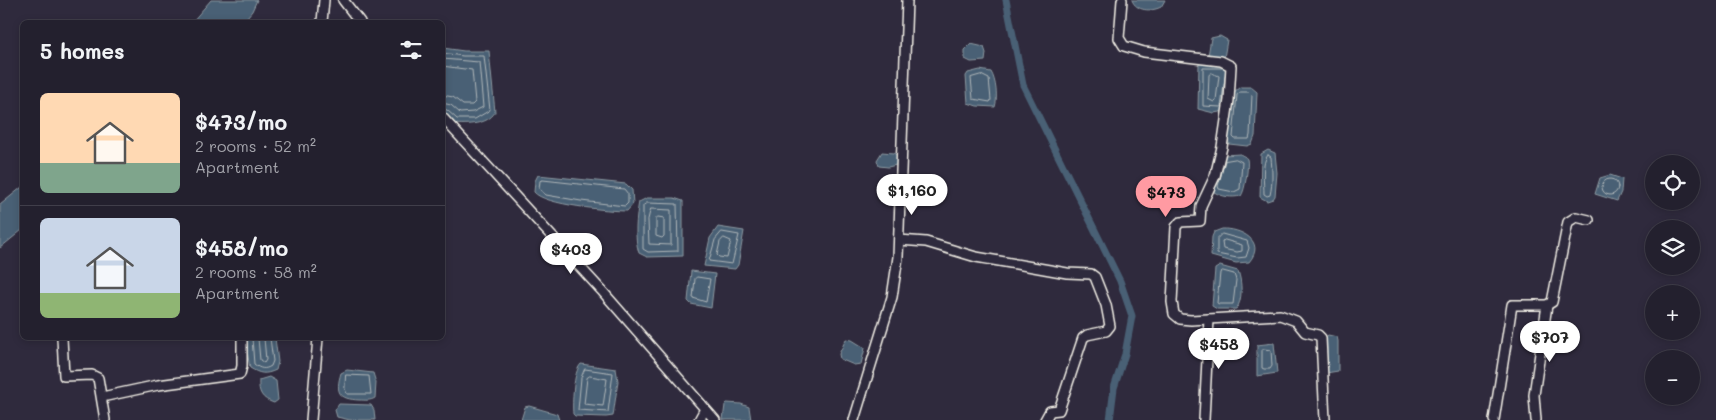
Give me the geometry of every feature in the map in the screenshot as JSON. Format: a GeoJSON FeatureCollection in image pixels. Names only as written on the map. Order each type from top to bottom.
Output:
{"type":"FeatureCollection","features":[{"type":"Feature","properties":{"kind":"street"},"geometry":{"type":"LineString","coordinates":[[322,20],[324,0]]}},
{"type":"Feature","properties":{"kind":"street"},"geometry":{"type":"LineString","coordinates":[[343,0],[358,20]]}},
{"type":"Feature","properties":{"kind":"street"},"geometry":{"type":"LineString","coordinates":[[854,420],[892,297],[898,257],[907,0]]}},
{"type":"Feature","properties":{"kind":"street"},"geometry":{"type":"LineString","coordinates":[[1122,0],[1120,38],[1124,46],[1144,52],[1221,61],[1231,66],[1229,100],[1222,147],[1215,176],[1201,206],[1200,221],[1180,222],[1176,226],[1172,302],[1174,314],[1180,319],[1280,315],[1296,320],[1305,332],[1320,336],[1325,391],[1325,420]]}},
{"type":"Feature","properties":{"kind":"street"},"geometry":{"type":"LineString","coordinates":[[445,120],[603,292],[715,420]]}},
{"type":"Feature","properties":{"kind":"street"},"geometry":{"type":"LineString","coordinates":[[1494,420],[1512,305],[1546,305],[1552,302],[1568,222],[1576,217],[1589,220]]}},
{"type":"Feature","properties":{"kind":"street"},"geometry":{"type":"LineString","coordinates":[[899,240],[926,242],[976,257],[1067,273],[1088,274],[1095,277],[1106,305],[1110,326],[1106,331],[1087,335],[1083,338],[1060,408],[1057,411],[1050,411],[1045,420]]}},
{"type":"Feature","properties":{"kind":"street"},"geometry":{"type":"LineString","coordinates":[[1536,420],[1534,395],[1546,305]]}},
{"type":"Feature","properties":{"kind":"street"},"geometry":{"type":"LineString","coordinates":[[1204,420],[1209,319]]}},
{"type":"Feature","properties":{"kind":"street"},"geometry":{"type":"LineString","coordinates":[[62,340],[64,376],[97,376],[105,420]]}},
{"type":"Feature","properties":{"kind":"street"},"geometry":{"type":"LineString","coordinates":[[102,397],[158,385],[240,374],[242,340]]}},
{"type":"Feature","properties":{"kind":"street"},"geometry":{"type":"LineString","coordinates":[[311,420],[318,340]]}},
{"type":"Feature","properties":{"kind":"street"},"geometry":{"type":"LineString","coordinates":[[700,420],[705,409]]}},
{"type":"Feature","properties":{"kind":"water"},"geometry":{"type":"Polygon","coordinates":[[[211,0],[257,0],[252,11],[245,20],[194,20],[211,0]]]}},
{"type":"Feature","properties":{"kind":"water"},"geometry":{"type":"Polygon","coordinates":[[[1132,0],[1165,0],[1161,7],[1153,10],[1144,10],[1134,4],[1132,0]]]}},
{"type":"Feature","properties":{"kind":"water"},"geometry":{"type":"Polygon","coordinates":[[[1220,36],[1227,40],[1224,58],[1208,56],[1211,38],[1220,36]]]}},
{"type":"Feature","properties":{"kind":"water"},"geometry":{"type":"Polygon","coordinates":[[[971,44],[984,47],[986,53],[985,61],[971,62],[965,59],[965,50],[971,44]]]}},
{"type":"Feature","properties":{"kind":"water"},"geometry":{"type":"Polygon","coordinates":[[[445,48],[464,51],[489,51],[495,112],[482,122],[453,124],[445,114],[445,48]]]}},
{"type":"Feature","properties":{"kind":"water"},"geometry":{"type":"Polygon","coordinates":[[[1199,63],[1228,64],[1225,111],[1214,113],[1198,109],[1199,63]]]}},
{"type":"Feature","properties":{"kind":"water"},"geometry":{"type":"Polygon","coordinates":[[[980,70],[991,72],[993,75],[996,94],[995,107],[977,106],[968,103],[966,76],[968,73],[980,70]]]}},
{"type":"Feature","properties":{"kind":"water"},"geometry":{"type":"Polygon","coordinates":[[[1240,87],[1251,87],[1257,92],[1255,136],[1252,144],[1247,146],[1229,144],[1228,138],[1233,93],[1240,87]]]}},
{"type":"Feature","properties":{"kind":"water"},"geometry":{"type":"Polygon","coordinates":[[[1268,150],[1275,153],[1277,173],[1275,196],[1267,201],[1260,197],[1261,154],[1268,150]]]}},
{"type":"Feature","properties":{"kind":"water"},"geometry":{"type":"Polygon","coordinates":[[[882,152],[897,155],[899,161],[896,165],[888,167],[879,166],[877,160],[882,152]]]}},
{"type":"Feature","properties":{"kind":"water"},"geometry":{"type":"Polygon","coordinates":[[[1240,154],[1247,159],[1247,172],[1241,196],[1227,197],[1214,192],[1213,186],[1224,155],[1240,154]]]}},
{"type":"Feature","properties":{"kind":"water"},"geometry":{"type":"Polygon","coordinates":[[[538,175],[626,184],[632,190],[633,204],[627,211],[619,211],[563,204],[540,197],[534,192],[535,181],[538,175]]]}},
{"type":"Feature","properties":{"kind":"water"},"geometry":{"type":"Polygon","coordinates":[[[1610,175],[1622,179],[1621,192],[1617,201],[1595,194],[1600,178],[1610,175]]]}},
{"type":"Feature","properties":{"kind":"water"},"geometry":{"type":"Polygon","coordinates":[[[20,189],[20,232],[0,248],[0,205],[20,189]]]}},
{"type":"Feature","properties":{"kind":"water"},"geometry":{"type":"Polygon","coordinates":[[[647,198],[674,198],[683,201],[683,256],[647,257],[639,253],[636,221],[639,202],[647,198]]]}},
{"type":"Feature","properties":{"kind":"water"},"geometry":{"type":"Polygon","coordinates":[[[718,227],[744,231],[738,265],[735,269],[704,266],[710,238],[718,227]]]}},
{"type":"Feature","properties":{"kind":"water"},"geometry":{"type":"Polygon","coordinates":[[[1222,229],[1243,233],[1249,237],[1255,248],[1254,255],[1249,262],[1236,263],[1211,256],[1214,232],[1222,229]]]}},
{"type":"Feature","properties":{"kind":"water"},"geometry":{"type":"Polygon","coordinates":[[[1220,266],[1238,271],[1241,291],[1240,301],[1236,309],[1217,309],[1212,306],[1215,269],[1220,266]]]}},
{"type":"Feature","properties":{"kind":"water"},"geometry":{"type":"Polygon","coordinates":[[[691,271],[715,274],[711,308],[691,304],[688,301],[691,271]]]}},
{"type":"Feature","properties":{"kind":"water"},"geometry":{"type":"Polygon","coordinates":[[[1328,335],[1337,337],[1338,371],[1326,373],[1323,339],[1328,335]]]}},
{"type":"Feature","properties":{"kind":"water"},"geometry":{"type":"Polygon","coordinates":[[[846,339],[852,340],[865,348],[861,364],[854,365],[840,359],[839,354],[846,339]]]}},
{"type":"Feature","properties":{"kind":"water"},"geometry":{"type":"Polygon","coordinates":[[[247,340],[275,340],[278,362],[276,370],[263,373],[250,368],[247,340]]]}},
{"type":"Feature","properties":{"kind":"water"},"geometry":{"type":"Polygon","coordinates":[[[1274,343],[1277,373],[1257,376],[1257,345],[1274,343]]]}},
{"type":"Feature","properties":{"kind":"water"},"geometry":{"type":"Polygon","coordinates":[[[581,364],[616,369],[618,381],[613,416],[575,416],[573,414],[575,380],[581,364]]]}},
{"type":"Feature","properties":{"kind":"water"},"geometry":{"type":"Polygon","coordinates":[[[347,370],[373,373],[376,383],[375,398],[371,400],[352,399],[340,394],[338,386],[341,373],[347,370]]]}},
{"type":"Feature","properties":{"kind":"water"},"geometry":{"type":"Polygon","coordinates":[[[269,377],[276,381],[278,400],[274,403],[266,400],[259,389],[259,380],[269,377]]]}},
{"type":"Feature","properties":{"kind":"water"},"geometry":{"type":"Polygon","coordinates":[[[727,403],[741,404],[749,407],[751,420],[723,420],[727,403]]]}},
{"type":"Feature","properties":{"kind":"water"},"geometry":{"type":"Polygon","coordinates":[[[339,404],[371,405],[374,410],[375,420],[350,420],[337,417],[335,410],[339,404]]]}},
{"type":"Feature","properties":{"kind":"water"},"geometry":{"type":"Polygon","coordinates":[[[529,406],[557,414],[559,420],[521,420],[525,407],[529,406]]]}},
{"type":"Feature","properties":{"kind":"waterway"},"geometry":{"type":"LineString","coordinates":[[1006,0],[1023,85],[1120,281],[1132,316],[1125,354],[1114,388],[1110,420]]}}]}
